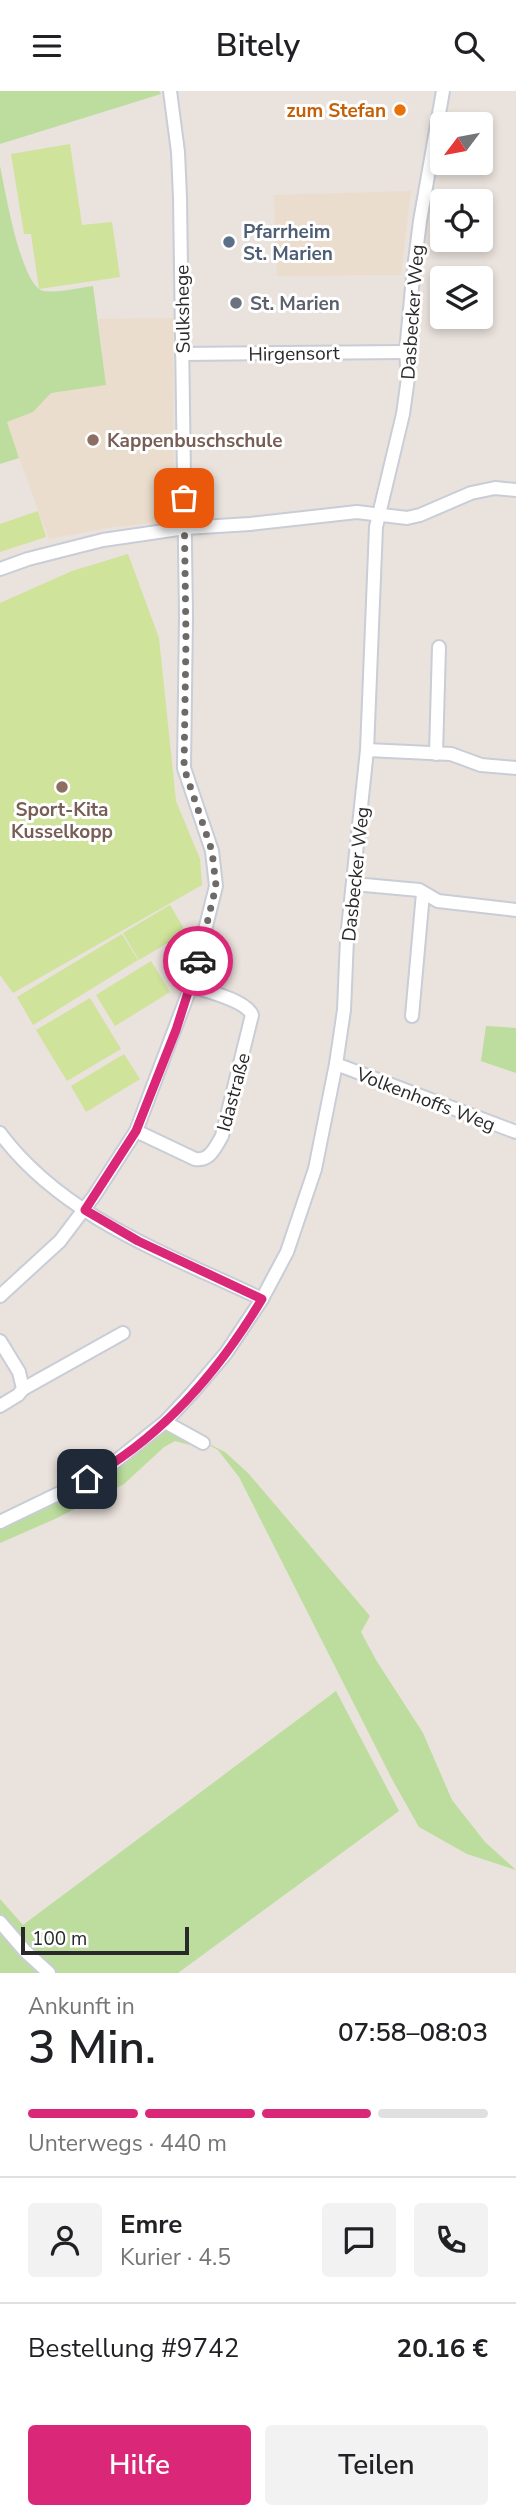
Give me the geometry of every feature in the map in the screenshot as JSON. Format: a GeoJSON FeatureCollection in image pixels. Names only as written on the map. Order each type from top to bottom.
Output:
{"type":"FeatureCollection","features":[{"type":"Feature","properties":{"kind":"street","name":"Sulkshege"},"geometry":{"type":"LineString","coordinates":[[0,1296],[43,1258],[85,1210],[136,1131],[191,986],[216,886],[212,851],[184,768],[185,528],[178,152],[170,91]]}},
{"type":"Feature","properties":{"kind":"street","name":"Dasbecker Weg"},"geometry":{"type":"LineString","coordinates":[[0,1522],[111,1465],[165,1422],[226,1353],[262,1299],[286,1252],[315,1169],[344,1010],[347,938],[367,750],[371,610],[379,515],[403,414],[408,378],[406,352],[420,221],[443,91]]}},
{"type":"Feature","properties":{"kind":"street","name":"Hirgensort"},"geometry":{"type":"LineString","coordinates":[[182,354],[406,352]]}},
{"type":"Feature","properties":{"kind":"street"},"geometry":{"type":"LineString","coordinates":[[0,569],[103,540],[185,528],[357,512],[407,517],[420,515],[471,493],[495,488],[516,490]]}},
{"type":"Feature","properties":{"kind":"street"},"geometry":{"type":"LineString","coordinates":[[436,754],[439,647]]}},
{"type":"Feature","properties":{"kind":"street"},"geometry":{"type":"LineString","coordinates":[[367,750],[451,754],[481,765],[516,768]]}},
{"type":"Feature","properties":{"kind":"street"},"geometry":{"type":"LineString","coordinates":[[354,884],[419,890],[438,901],[516,911]]}},
{"type":"Feature","properties":{"kind":"street"},"geometry":{"type":"LineString","coordinates":[[412,1016],[423,893]]}},
{"type":"Feature","properties":{"kind":"street","name":"Idastraße"},"geometry":{"type":"LineString","coordinates":[[136,1131],[201,1160],[211,1153],[222,1136],[251,1015],[250,1009],[191,986]]}},
{"type":"Feature","properties":{"kind":"street","name":"Volkenhoffs Weg"},"geometry":{"type":"LineString","coordinates":[[336,1064],[516,1132]]}},
{"type":"Feature","properties":{"kind":"street"},"geometry":{"type":"LineString","coordinates":[[0,1133],[31,1168],[59,1193],[85,1210],[138,1241],[262,1299]]}},
{"type":"Feature","properties":{"kind":"street"},"geometry":{"type":"LineString","coordinates":[[0,1406],[23,1389],[124,1333]]}},
{"type":"Feature","properties":{"kind":"street"},"geometry":{"type":"LineString","coordinates":[[0,1341],[19,1372],[23,1389]]}},
{"type":"Feature","properties":{"kind":"street"},"geometry":{"type":"LineString","coordinates":[[165,1422],[203,1443]]}},
{"type":"Feature","properties":{"kind":"street"},"geometry":{"type":"LineString","coordinates":[[0,1922],[49,1973]]}},
{"type":"Feature","properties":{"kind":"shaded area"},"geometry":{"type":"Polygon","coordinates":[[[411,191],[401,275],[277,276],[274,195],[411,191]]]}},
{"type":"Feature","properties":{"kind":"shaded area","name":"Kappenbuschschule"},"geometry":{"type":"Polygon","coordinates":[[[173,318],[174,520],[107,528],[49,539],[6,422],[33,412],[51,393],[106,385],[98,319],[173,318]]]}},
{"type":"Feature","properties":{"kind":"green space"},"geometry":{"type":"Polygon","coordinates":[[[0,91],[159,91],[161,94],[0,144],[0,91]]]}},
{"type":"Feature","properties":{"kind":"green space"},"geometry":{"type":"Polygon","coordinates":[[[70,144],[82,225],[112,222],[120,277],[39,289],[31,234],[24,234],[11,154],[70,144]]]}},
{"type":"Feature","properties":{"kind":"green space"},"geometry":{"type":"Polygon","coordinates":[[[0,166],[21,256],[36,286],[44,291],[62,291],[93,286],[106,385],[51,393],[33,412],[7,422],[19,458],[0,464],[0,166]]]}},
{"type":"Feature","properties":{"kind":"green space"},"geometry":{"type":"Polygon","coordinates":[[[38,511],[46,537],[0,552],[0,524],[38,511]]]}},
{"type":"Feature","properties":{"kind":"green space"},"geometry":{"type":"Polygon","coordinates":[[[128,554],[159,638],[176,801],[200,859],[202,885],[13,993],[0,975],[0,603],[72,571],[128,554]]]}},
{"type":"Feature","properties":{"kind":"green space"},"geometry":{"type":"Polygon","coordinates":[[[170,905],[186,932],[139,960],[123,933],[170,905]]]}},
{"type":"Feature","properties":{"kind":"green space"},"geometry":{"type":"Polygon","coordinates":[[[122,934],[138,960],[33,1025],[17,997],[122,934]]]}},
{"type":"Feature","properties":{"kind":"green space"},"geometry":{"type":"Polygon","coordinates":[[[151,961],[170,992],[115,1026],[96,995],[151,961]]]}},
{"type":"Feature","properties":{"kind":"green space"},"geometry":{"type":"Polygon","coordinates":[[[90,998],[121,1049],[67,1081],[36,1030],[90,998]]]}},
{"type":"Feature","properties":{"kind":"green space"},"geometry":{"type":"Polygon","coordinates":[[[486,1026],[516,1028],[516,1073],[481,1061],[486,1026]]]}},
{"type":"Feature","properties":{"kind":"green space"},"geometry":{"type":"Polygon","coordinates":[[[124,1054],[140,1079],[86,1112],[71,1086],[124,1054]]]}},
{"type":"Feature","properties":{"kind":"green space"},"geometry":{"type":"Polygon","coordinates":[[[163,1430],[175,1432],[194,1443],[190,1445],[175,1441],[164,1447],[124,1484],[0,1543],[0,1529],[106,1472],[163,1430]]]}},
{"type":"Feature","properties":{"kind":"green space"},"geometry":{"type":"Polygon","coordinates":[[[181,1430],[225,1452],[248,1473],[370,1616],[361,1632],[423,1733],[452,1800],[485,1842],[516,1870],[467,1854],[419,1827],[239,1477],[218,1450],[181,1430]]]}},
{"type":"Feature","properties":{"kind":"green space"},"geometry":{"type":"Polygon","coordinates":[[[336,1691],[399,1811],[178,1973],[0,1973],[0,1899],[23,1925],[336,1691]]]}},
{"type":"Feature","properties":{"kind":"way so far"},"geometry":{"type":"LineString","coordinates":[[184,498],[184,768],[206,829],[216,871],[214,901],[198,961]]}},
{"type":"Feature","properties":{"kind":"place","name":"zum Stefan"},"geometry":{"type":"Point","coordinates":[400,110]}},
{"type":"Feature","properties":{"kind":"place","name":"Pfarrheim St. Marien"},"geometry":{"type":"Point","coordinates":[229,242]}},
{"type":"Feature","properties":{"kind":"place","name":"St. Marien"},"geometry":{"type":"Point","coordinates":[236,303]}},
{"type":"Feature","properties":{"kind":"place","name":"Kappenbuschschule"},"geometry":{"type":"Point","coordinates":[93,440]}},
{"type":"Feature","properties":{"kind":"place","name":"Sport-Kita Kusselkopp"},"geometry":{"type":"Point","coordinates":[62,787]}},
{"type":"Feature","properties":{"kind":"route"},"geometry":{"type":"LineString","coordinates":[[87,1479],[122,1457],[165,1422],[226,1353],[262,1299],[138,1241],[85,1210],[136,1131],[176,1030],[198,961]]}}]}
